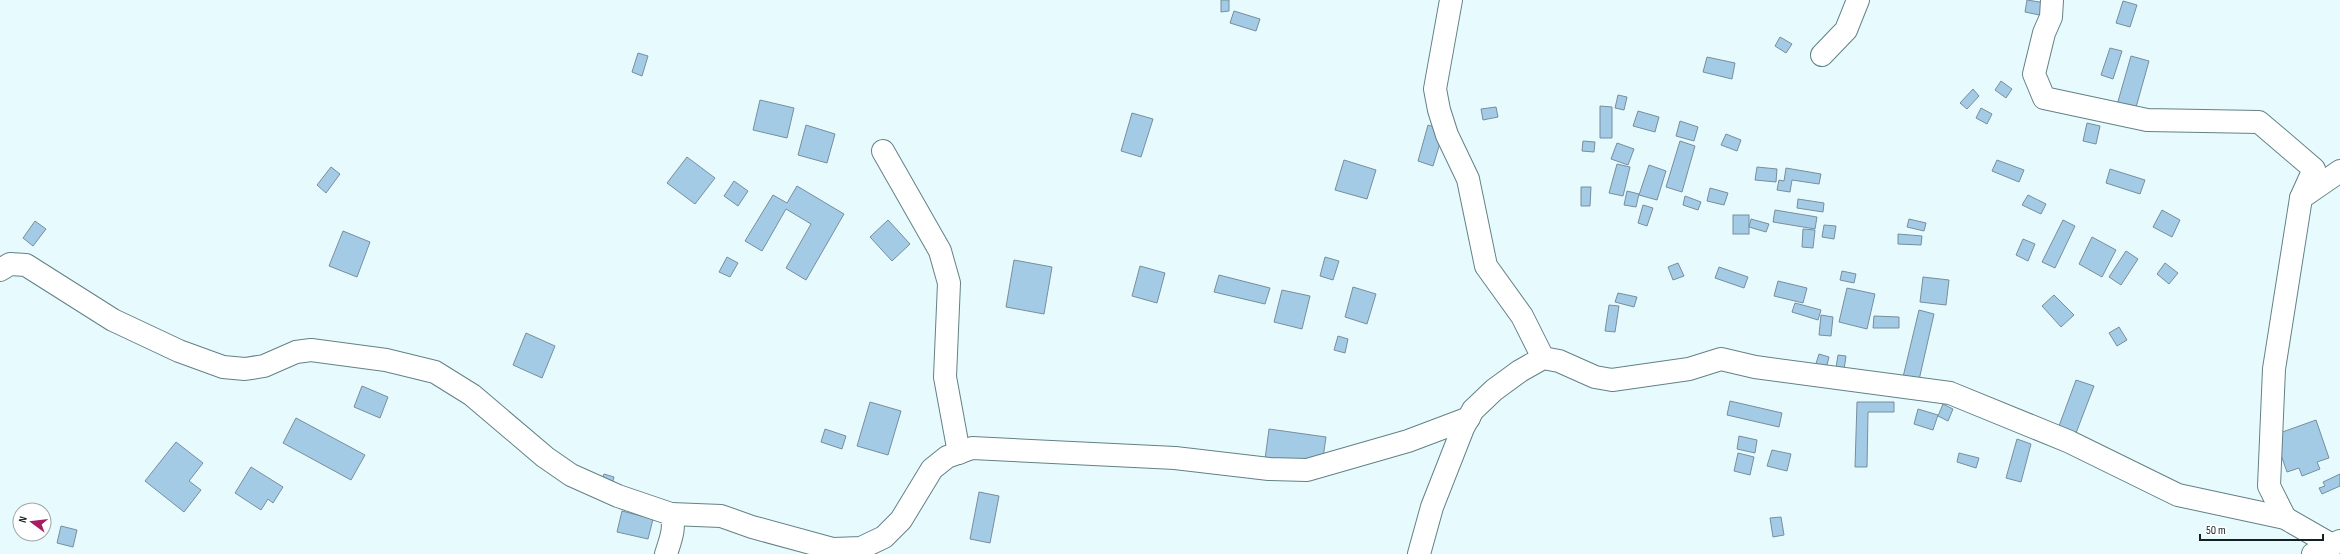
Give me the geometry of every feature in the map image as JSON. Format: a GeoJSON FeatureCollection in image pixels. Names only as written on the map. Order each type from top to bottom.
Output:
{"type":"FeatureCollection","features":[{"type":"Feature","properties":{"kind":"street"},"geometry":{"type":"LineString","coordinates":[[1451,0],[1435,89],[1439,110],[1447,136],[1468,179],[1486,266],[1522,316],[1543,358]]}},
{"type":"Feature","properties":{"kind":"street"},"geometry":{"type":"LineString","coordinates":[[1822,55],[1846,30],[1858,0]]}},
{"type":"Feature","properties":{"kind":"street"},"geometry":{"type":"LineString","coordinates":[[2052,0],[2051,17],[2044,32],[2034,74],[2044,98],[2147,120],[2259,122],[2314,169],[2301,198],[2274,369],[2269,486],[2285,518]]}},
{"type":"Feature","properties":{"kind":"street"},"geometry":{"type":"LineString","coordinates":[[883,151],[940,251],[949,284],[945,377],[959,454]]}},
{"type":"Feature","properties":{"kind":"street"},"geometry":{"type":"LineString","coordinates":[[2301,198],[2340,171]]}},
{"type":"Feature","properties":{"kind":"street"},"geometry":{"type":"LineString","coordinates":[[0,270],[10,264],[26,265],[113,320],[179,351],[223,367],[245,369],[264,366],[296,352],[311,350],[386,360],[434,372],[472,395],[545,457],[571,475],[618,496],[671,514],[721,516],[752,527],[833,549],[861,548],[884,537],[902,520],[938,463],[947,457],[959,454],[972,448],[1175,458],[1269,469],[1307,470],[1408,441],[1469,418]]}},
{"type":"Feature","properties":{"kind":"street"},"geometry":{"type":"LineString","coordinates":[[1419,554],[1432,507],[1469,418],[1474,410],[1494,390],[1543,358],[1559,361],[1595,377],[1612,380],[1689,369],[1721,360],[1755,368],[1950,393],[2070,442],[2178,495],[2285,518],[2328,547]]}},
{"type":"Feature","properties":{"kind":"street"},"geometry":{"type":"LineString","coordinates":[[2251,510],[2269,486]]}},
{"type":"Feature","properties":{"kind":"street"},"geometry":{"type":"LineString","coordinates":[[666,554],[672,533],[673,521],[671,514]]}},
{"type":"Feature","properties":{"kind":"building"},"geometry":{"type":"Polygon","coordinates":[[[1221,0],[1229,0],[1229,11],[1221,12],[1221,0]]]}},
{"type":"Feature","properties":{"kind":"building"},"geometry":{"type":"Polygon","coordinates":[[[2027,0],[2052,4],[2049,17],[2025,12],[2027,0]]]}},
{"type":"Feature","properties":{"kind":"building"},"geometry":{"type":"Polygon","coordinates":[[[2123,1],[2137,5],[2130,27],[2116,23],[2123,1]]]}},
{"type":"Feature","properties":{"kind":"building"},"geometry":{"type":"Polygon","coordinates":[[[1234,11],[1260,19],[1256,31],[1230,23],[1234,11]]]}},
{"type":"Feature","properties":{"kind":"building"},"geometry":{"type":"Polygon","coordinates":[[[1780,37],[1792,44],[1786,53],[1775,46],[1780,37]]]}},
{"type":"Feature","properties":{"kind":"building"},"geometry":{"type":"Polygon","coordinates":[[[2110,48],[2122,51],[2113,79],[2101,75],[2110,48]]]}},
{"type":"Feature","properties":{"kind":"building"},"geometry":{"type":"Polygon","coordinates":[[[638,53],[648,56],[642,76],[632,72],[638,53]]]}},
{"type":"Feature","properties":{"kind":"building"},"geometry":{"type":"Polygon","coordinates":[[[2131,56],[2149,61],[2133,118],[2115,112],[2131,56]]]}},
{"type":"Feature","properties":{"kind":"building"},"geometry":{"type":"Polygon","coordinates":[[[1707,57],[1735,63],[1732,79],[1703,72],[1707,57]]]}},
{"type":"Feature","properties":{"kind":"building"},"geometry":{"type":"Polygon","coordinates":[[[2001,81],[2012,89],[2006,98],[1995,90],[2001,81]]]}},
{"type":"Feature","properties":{"kind":"building"},"geometry":{"type":"Polygon","coordinates":[[[1973,89],[1979,96],[1967,109],[1960,103],[1973,89]]]}},
{"type":"Feature","properties":{"kind":"building"},"geometry":{"type":"Polygon","coordinates":[[[1618,95],[1627,97],[1624,110],[1615,108],[1618,95]]]}},
{"type":"Feature","properties":{"kind":"building"},"geometry":{"type":"Polygon","coordinates":[[[760,100],[794,108],[787,138],[753,130],[760,100]]]}},
{"type":"Feature","properties":{"kind":"building"},"geometry":{"type":"Polygon","coordinates":[[[1600,106],[1612,107],[1612,138],[1600,138],[1600,106]]]}},
{"type":"Feature","properties":{"kind":"building"},"geometry":{"type":"Polygon","coordinates":[[[1496,107],[1498,117],[1483,120],[1481,109],[1496,107]]]}},
{"type":"Feature","properties":{"kind":"building"},"geometry":{"type":"Polygon","coordinates":[[[1981,108],[1992,114],[1987,124],[1976,118],[1981,108]]]}},
{"type":"Feature","properties":{"kind":"building"},"geometry":{"type":"Polygon","coordinates":[[[1638,111],[1659,117],[1655,132],[1633,126],[1638,111]]]}},
{"type":"Feature","properties":{"kind":"building"},"geometry":{"type":"Polygon","coordinates":[[[1132,113],[1153,119],[1141,157],[1121,151],[1132,113]]]}},
{"type":"Feature","properties":{"kind":"building"},"geometry":{"type":"Polygon","coordinates":[[[1680,121],[1698,127],[1694,141],[1676,136],[1680,121]]]}},
{"type":"Feature","properties":{"kind":"building"},"geometry":{"type":"Polygon","coordinates":[[[2087,123],[2100,126],[2096,144],[2083,141],[2087,123]]]}},
{"type":"Feature","properties":{"kind":"building"},"geometry":{"type":"Polygon","coordinates":[[[806,125],[835,134],[827,163],[798,155],[806,125]]]}},
{"type":"Feature","properties":{"kind":"building"},"geometry":{"type":"Polygon","coordinates":[[[1428,125],[1444,130],[1433,166],[1418,161],[1428,125]]]}},
{"type":"Feature","properties":{"kind":"building"},"geometry":{"type":"Polygon","coordinates":[[[1726,134],[1741,140],[1737,151],[1721,145],[1726,134]]]}},
{"type":"Feature","properties":{"kind":"building"},"geometry":{"type":"Polygon","coordinates":[[[1583,141],[1595,142],[1594,152],[1582,151],[1583,141]]]}},
{"type":"Feature","properties":{"kind":"building"},"geometry":{"type":"Polygon","coordinates":[[[1680,141],[1695,146],[1682,192],[1666,187],[1680,141]]]}},
{"type":"Feature","properties":{"kind":"building"},"geometry":{"type":"Polygon","coordinates":[[[1617,143],[1634,149],[1628,165],[1611,159],[1617,143]]]}},
{"type":"Feature","properties":{"kind":"building"},"geometry":{"type":"Polygon","coordinates":[[[687,157],[715,178],[695,204],[667,183],[687,157]]]}},
{"type":"Feature","properties":{"kind":"building"},"geometry":{"type":"Polygon","coordinates":[[[1344,160],[1376,170],[1367,199],[1335,190],[1344,160]]]}},
{"type":"Feature","properties":{"kind":"building"},"geometry":{"type":"Polygon","coordinates":[[[1997,160],[2024,170],[2019,182],[1992,171],[1997,160]]]}},
{"type":"Feature","properties":{"kind":"building"},"geometry":{"type":"Polygon","coordinates":[[[1617,164],[1630,167],[1623,196],[1609,193],[1617,164]]]}},
{"type":"Feature","properties":{"kind":"building"},"geometry":{"type":"Polygon","coordinates":[[[1649,165],[1666,171],[1657,200],[1639,195],[1649,165]]]}},
{"type":"Feature","properties":{"kind":"building"},"geometry":{"type":"Polygon","coordinates":[[[331,167],[340,174],[326,193],[317,185],[331,167]]]}},
{"type":"Feature","properties":{"kind":"building"},"geometry":{"type":"Polygon","coordinates":[[[1757,167],[1777,169],[1776,182],[1755,180],[1757,167]]]}},
{"type":"Feature","properties":{"kind":"building"},"geometry":{"type":"Polygon","coordinates":[[[1786,168],[1821,174],[1819,184],[1792,180],[1790,192],[1777,190],[1779,180],[1784,181],[1786,168]]]}},
{"type":"Feature","properties":{"kind":"building"},"geometry":{"type":"Polygon","coordinates":[[[2110,169],[2145,180],[2140,194],[2106,183],[2110,169]]]}},
{"type":"Feature","properties":{"kind":"building"},"geometry":{"type":"Polygon","coordinates":[[[734,181],[748,191],[738,206],[724,196],[734,181]]]}},
{"type":"Feature","properties":{"kind":"building"},"geometry":{"type":"Polygon","coordinates":[[[797,186],[844,214],[806,280],[786,268],[811,224],[786,209],[762,251],[745,241],[773,195],[787,203],[797,186]]]}},
{"type":"Feature","properties":{"kind":"building"},"geometry":{"type":"Polygon","coordinates":[[[1581,187],[1591,187],[1590,206],[1581,206],[1581,187]]]}},
{"type":"Feature","properties":{"kind":"building"},"geometry":{"type":"Polygon","coordinates":[[[1710,188],[1728,193],[1724,205],[1707,201],[1710,188]]]}},
{"type":"Feature","properties":{"kind":"building"},"geometry":{"type":"Polygon","coordinates":[[[1627,191],[1639,194],[1636,207],[1624,205],[1627,191]]]}},
{"type":"Feature","properties":{"kind":"building"},"geometry":{"type":"Polygon","coordinates":[[[2028,195],[2046,204],[2041,214],[2022,205],[2028,195]]]}},
{"type":"Feature","properties":{"kind":"building"},"geometry":{"type":"Polygon","coordinates":[[[1685,196],[1701,202],[1698,210],[1683,205],[1685,196]]]}},
{"type":"Feature","properties":{"kind":"building"},"geometry":{"type":"Polygon","coordinates":[[[1798,199],[1824,203],[1823,212],[1797,208],[1798,199]]]}},
{"type":"Feature","properties":{"kind":"building"},"geometry":{"type":"Polygon","coordinates":[[[1643,205],[1653,208],[1647,226],[1638,223],[1643,205]]]}},
{"type":"Feature","properties":{"kind":"building"},"geometry":{"type":"Polygon","coordinates":[[[1775,210],[1817,217],[1815,229],[1773,222],[1775,210]]]}},
{"type":"Feature","properties":{"kind":"building"},"geometry":{"type":"Polygon","coordinates":[[[2162,210],[2180,220],[2172,237],[2153,227],[2162,210]]]}},
{"type":"Feature","properties":{"kind":"building"},"geometry":{"type":"Polygon","coordinates":[[[1733,215],[1749,215],[1749,234],[1733,234],[1733,215]]]}},
{"type":"Feature","properties":{"kind":"building"},"geometry":{"type":"Polygon","coordinates":[[[1751,219],[1769,224],[1766,232],[1749,227],[1751,219]]]}},
{"type":"Feature","properties":{"kind":"building"},"geometry":{"type":"Polygon","coordinates":[[[1909,219],[1926,223],[1924,231],[1907,227],[1909,219]]]}},
{"type":"Feature","properties":{"kind":"building"},"geometry":{"type":"Polygon","coordinates":[[[888,220],[910,244],[892,261],[870,237],[888,220]]]}},
{"type":"Feature","properties":{"kind":"building"},"geometry":{"type":"Polygon","coordinates":[[[2063,220],[2075,226],[2055,268],[2042,262],[2063,220]]]}},
{"type":"Feature","properties":{"kind":"building"},"geometry":{"type":"Polygon","coordinates":[[[35,221],[46,229],[33,246],[23,238],[35,221]]]}},
{"type":"Feature","properties":{"kind":"building"},"geometry":{"type":"Polygon","coordinates":[[[1824,225],[1836,226],[1834,239],[1822,237],[1824,225]]]}},
{"type":"Feature","properties":{"kind":"building"},"geometry":{"type":"Polygon","coordinates":[[[1803,229],[1815,230],[1813,248],[1802,247],[1803,229]]]}},
{"type":"Feature","properties":{"kind":"building"},"geometry":{"type":"Polygon","coordinates":[[[343,231],[370,242],[357,277],[329,266],[343,231]]]}},
{"type":"Feature","properties":{"kind":"building"},"geometry":{"type":"Polygon","coordinates":[[[1898,234],[1922,236],[1921,245],[1898,244],[1898,234]]]}},
{"type":"Feature","properties":{"kind":"building"},"geometry":{"type":"Polygon","coordinates":[[[2092,237],[2116,250],[2102,277],[2079,264],[2092,237]]]}},
{"type":"Feature","properties":{"kind":"building"},"geometry":{"type":"Polygon","coordinates":[[[2023,239],[2035,244],[2028,261],[2016,255],[2023,239]]]}},
{"type":"Feature","properties":{"kind":"building"},"geometry":{"type":"Polygon","coordinates":[[[2126,251],[2138,259],[2121,285],[2109,277],[2126,251]]]}},
{"type":"Feature","properties":{"kind":"building"},"geometry":{"type":"Polygon","coordinates":[[[727,257],[738,263],[730,277],[719,272],[727,257]]]}},
{"type":"Feature","properties":{"kind":"building"},"geometry":{"type":"Polygon","coordinates":[[[1325,257],[1339,261],[1333,280],[1320,276],[1325,257]]]}},
{"type":"Feature","properties":{"kind":"building"},"geometry":{"type":"Polygon","coordinates":[[[1014,260],[1052,267],[1044,314],[1006,307],[1014,260]]]}},
{"type":"Feature","properties":{"kind":"building"},"geometry":{"type":"Polygon","coordinates":[[[1678,263],[1684,276],[1673,280],[1668,267],[1678,263]]]}},
{"type":"Feature","properties":{"kind":"building"},"geometry":{"type":"Polygon","coordinates":[[[2165,263],[2178,273],[2169,284],[2157,274],[2165,263]]]}},
{"type":"Feature","properties":{"kind":"building"},"geometry":{"type":"Polygon","coordinates":[[[1140,266],[1165,273],[1157,303],[1132,296],[1140,266]]]}},
{"type":"Feature","properties":{"kind":"building"},"geometry":{"type":"Polygon","coordinates":[[[1719,267],[1748,277],[1744,288],[1715,278],[1719,267]]]}},
{"type":"Feature","properties":{"kind":"building"},"geometry":{"type":"Polygon","coordinates":[[[1842,271],[1856,274],[1854,283],[1840,280],[1842,271]]]}},
{"type":"Feature","properties":{"kind":"building"},"geometry":{"type":"Polygon","coordinates":[[[1219,275],[1270,288],[1265,304],[1214,292],[1219,275]]]}},
{"type":"Feature","properties":{"kind":"building"},"geometry":{"type":"Polygon","coordinates":[[[1923,277],[1949,280],[1946,305],[1920,302],[1923,277]]]}},
{"type":"Feature","properties":{"kind":"building"},"geometry":{"type":"Polygon","coordinates":[[[1778,281],[1807,288],[1803,303],[1774,296],[1778,281]]]}},
{"type":"Feature","properties":{"kind":"building"},"geometry":{"type":"Polygon","coordinates":[[[1353,287],[1376,294],[1367,324],[1345,317],[1353,287]]]}},
{"type":"Feature","properties":{"kind":"building"},"geometry":{"type":"Polygon","coordinates":[[[1847,288],[1875,294],[1867,329],[1839,322],[1847,288]]]}},
{"type":"Feature","properties":{"kind":"building"},"geometry":{"type":"Polygon","coordinates":[[[1282,290],[1310,296],[1302,329],[1274,322],[1282,290]]]}},
{"type":"Feature","properties":{"kind":"building"},"geometry":{"type":"Polygon","coordinates":[[[1618,293],[1637,297],[1634,307],[1615,302],[1618,293]]]}},
{"type":"Feature","properties":{"kind":"building"},"geometry":{"type":"Polygon","coordinates":[[[2054,295],[2074,315],[2061,327],[2042,306],[2054,295]]]}},
{"type":"Feature","properties":{"kind":"building"},"geometry":{"type":"Polygon","coordinates":[[[1795,303],[1821,310],[1818,320],[1792,312],[1795,303]]]}},
{"type":"Feature","properties":{"kind":"building"},"geometry":{"type":"Polygon","coordinates":[[[1609,305],[1619,306],[1615,332],[1605,331],[1609,305]]]}},
{"type":"Feature","properties":{"kind":"building"},"geometry":{"type":"Polygon","coordinates":[[[1919,310],[1934,314],[1919,380],[1903,377],[1919,310]]]}},
{"type":"Feature","properties":{"kind":"building"},"geometry":{"type":"Polygon","coordinates":[[[1821,315],[1833,317],[1831,336],[1819,335],[1821,315]]]}},
{"type":"Feature","properties":{"kind":"building"},"geometry":{"type":"Polygon","coordinates":[[[1874,316],[1899,317],[1899,328],[1873,328],[1874,316]]]}},
{"type":"Feature","properties":{"kind":"building"},"geometry":{"type":"Polygon","coordinates":[[[2119,327],[2127,340],[2117,346],[2109,333],[2119,327]]]}},
{"type":"Feature","properties":{"kind":"building"},"geometry":{"type":"Polygon","coordinates":[[[526,333],[555,346],[542,378],[513,365],[526,333]]]}},
{"type":"Feature","properties":{"kind":"building"},"geometry":{"type":"Polygon","coordinates":[[[1338,336],[1348,339],[1345,353],[1334,350],[1338,336]]]}},
{"type":"Feature","properties":{"kind":"building"},"geometry":{"type":"Polygon","coordinates":[[[1819,354],[1829,357],[1825,373],[1814,370],[1819,354]]]}},
{"type":"Feature","properties":{"kind":"building"},"geometry":{"type":"Polygon","coordinates":[[[1838,355],[1846,356],[1844,370],[1836,368],[1838,355]]]}},
{"type":"Feature","properties":{"kind":"building"},"geometry":{"type":"Polygon","coordinates":[[[2076,380],[2094,386],[2076,433],[2059,426],[2076,380]]]}},
{"type":"Feature","properties":{"kind":"building"},"geometry":{"type":"Polygon","coordinates":[[[362,386],[388,397],[380,418],[354,407],[362,386]]]}},
{"type":"Feature","properties":{"kind":"building"},"geometry":{"type":"Polygon","coordinates":[[[1730,401],[1782,413],[1779,427],[1727,415],[1730,401]]]}},
{"type":"Feature","properties":{"kind":"building"},"geometry":{"type":"Polygon","coordinates":[[[870,402],[901,411],[888,455],[857,446],[870,402]]]}},
{"type":"Feature","properties":{"kind":"building"},"geometry":{"type":"Polygon","coordinates":[[[1857,402],[1894,402],[1894,412],[1868,412],[1867,467],[1855,467],[1857,402]]]}},
{"type":"Feature","properties":{"kind":"building"},"geometry":{"type":"Polygon","coordinates":[[[1943,404],[1953,409],[1948,421],[1938,416],[1943,404]]]}},
{"type":"Feature","properties":{"kind":"building"},"geometry":{"type":"Polygon","coordinates":[[[1918,409],[1938,415],[1933,430],[1914,424],[1918,409]]]}},
{"type":"Feature","properties":{"kind":"building"},"geometry":{"type":"Polygon","coordinates":[[[296,418],[365,455],[351,480],[283,443],[296,418]]]}},
{"type":"Feature","properties":{"kind":"building"},"geometry":{"type":"Polygon","coordinates":[[[2316,420],[2329,458],[2317,462],[2320,469],[2302,476],[2299,468],[2287,472],[2274,435],[2316,420]]]}},
{"type":"Feature","properties":{"kind":"building"},"geometry":{"type":"Polygon","coordinates":[[[825,429],[846,436],[842,449],[821,442],[825,429]]]}},
{"type":"Feature","properties":{"kind":"building"},"geometry":{"type":"Polygon","coordinates":[[[1269,429],[1326,437],[1322,465],[1264,467],[1269,429]]]}},
{"type":"Feature","properties":{"kind":"building"},"geometry":{"type":"Polygon","coordinates":[[[1739,436],[1757,440],[1755,453],[1737,449],[1739,436]]]}},
{"type":"Feature","properties":{"kind":"building"},"geometry":{"type":"Polygon","coordinates":[[[2017,439],[2031,444],[2021,482],[2006,478],[2017,439]]]}},
{"type":"Feature","properties":{"kind":"building"},"geometry":{"type":"Polygon","coordinates":[[[176,442],[203,463],[189,481],[201,490],[184,512],[145,481],[176,442]]]}},
{"type":"Feature","properties":{"kind":"building"},"geometry":{"type":"Polygon","coordinates":[[[1772,450],[1791,454],[1787,471],[1767,466],[1772,450]]]}},
{"type":"Feature","properties":{"kind":"building"},"geometry":{"type":"Polygon","coordinates":[[[1738,453],[1754,457],[1750,475],[1734,471],[1738,453]]]}},
{"type":"Feature","properties":{"kind":"building"},"geometry":{"type":"Polygon","coordinates":[[[1959,453],[1979,458],[1976,468],[1957,462],[1959,453]]]}},
{"type":"Feature","properties":{"kind":"building"},"geometry":{"type":"Polygon","coordinates":[[[251,467],[283,487],[273,503],[268,499],[261,510],[235,493],[251,467]]]}},
{"type":"Feature","properties":{"kind":"building"},"geometry":{"type":"Polygon","coordinates":[[[604,474],[614,477],[611,488],[600,484],[604,474]]]}},
{"type":"Feature","properties":{"kind":"building"},"geometry":{"type":"Polygon","coordinates":[[[2340,474],[2340,486],[2322,494],[2319,488],[2325,486],[2323,482],[2340,474]]]}},
{"type":"Feature","properties":{"kind":"building"},"geometry":{"type":"Polygon","coordinates":[[[979,492],[999,496],[990,543],[970,539],[979,492]]]}},
{"type":"Feature","properties":{"kind":"building"},"geometry":{"type":"Polygon","coordinates":[[[622,511],[653,519],[648,539],[617,532],[622,511]]]}},
{"type":"Feature","properties":{"kind":"building"},"geometry":{"type":"Polygon","coordinates":[[[1781,517],[1784,535],[1773,537],[1770,518],[1781,517]]]}},
{"type":"Feature","properties":{"kind":"building"},"geometry":{"type":"Polygon","coordinates":[[[61,526],[77,530],[73,547],[57,543],[61,526]]]}}]}
